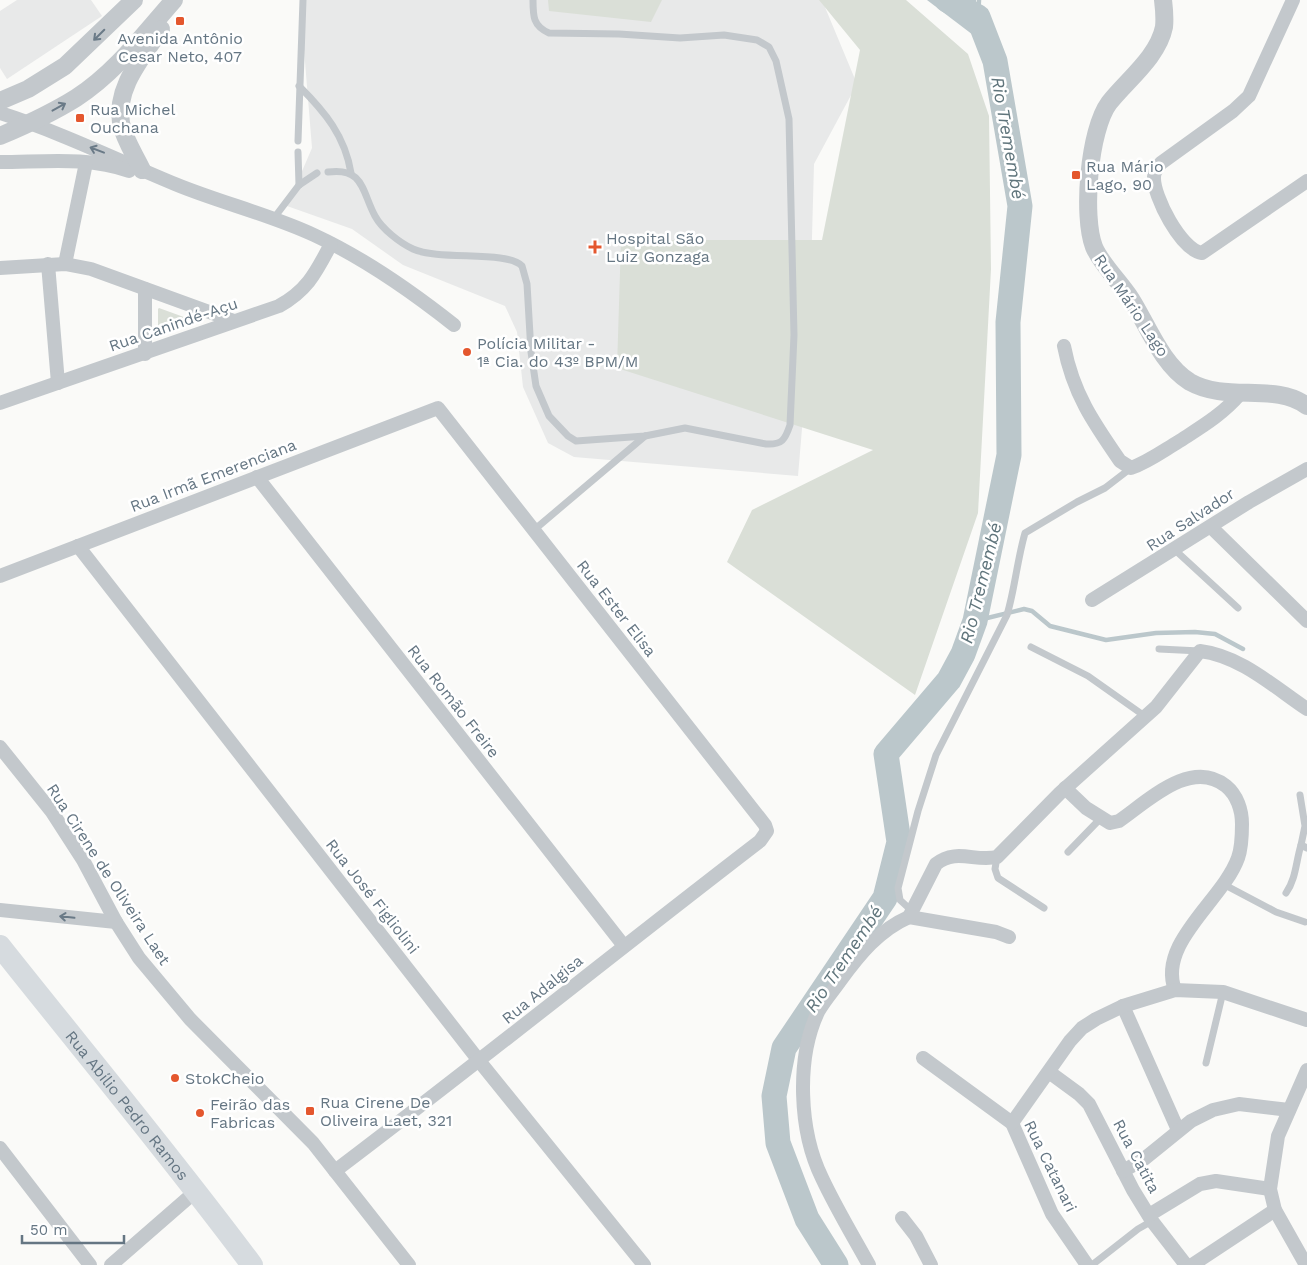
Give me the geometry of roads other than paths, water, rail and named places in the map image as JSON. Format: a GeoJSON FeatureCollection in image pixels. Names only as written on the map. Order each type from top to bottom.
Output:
{"type":"FeatureCollection","features":[{"type":"Feature","properties":{"kind":"main road","name":"Rua Abílio Pedro Ramos"},"geometry":{"type":"LineString","coordinates":[[0,946],[132,1114],[196,1191],[252,1265]]}},
{"type":"Feature","properties":{"kind":"street"},"geometry":{"type":"LineString","coordinates":[[0,101],[28,88],[66,66],[134,0]]}},
{"type":"Feature","properties":{"kind":"street"},"geometry":{"type":"LineString","coordinates":[[0,136],[30,123],[77,97],[103,77],[174,0]]}},
{"type":"Feature","properties":{"kind":"street","name":"Rua Mário Lago"},"geometry":{"type":"LineString","coordinates":[[1164,0],[1164,26],[1157,45],[1108,105],[1094,135],[1088,203],[1090,230],[1095,248],[1126,291],[1176,370],[1190,382],[1207,388],[1240,394],[1273,394],[1289,397],[1307,406]]}},
{"type":"Feature","properties":{"kind":"street"},"geometry":{"type":"LineString","coordinates":[[1294,0],[1249,96],[1234,111],[1161,163],[1154,176],[1155,186],[1162,206],[1175,229],[1190,248],[1202,253],[1307,180]]}},
{"type":"Feature","properties":{"kind":"street"},"geometry":{"type":"LineString","coordinates":[[142,170],[121,124],[120,106],[125,85],[162,28],[161,16]]}},
{"type":"Feature","properties":{"kind":"street"},"geometry":{"type":"LineString","coordinates":[[0,113],[30,123],[176,184],[274,218],[331,244],[410,292],[454,325]]}},
{"type":"Feature","properties":{"kind":"street"},"geometry":{"type":"LineString","coordinates":[[0,162],[86,163],[115,166],[129,171],[142,170]]}},
{"type":"Feature","properties":{"kind":"street"},"geometry":{"type":"LineString","coordinates":[[65,264],[86,163]]}},
{"type":"Feature","properties":{"kind":"street","name":"Rua Canindé-Açu"},"geometry":{"type":"LineString","coordinates":[[0,403],[279,306],[294,298],[311,281],[331,244]]}},
{"type":"Feature","properties":{"kind":"street"},"geometry":{"type":"LineString","coordinates":[[48,264],[58,383]]}},
{"type":"Feature","properties":{"kind":"street"},"geometry":{"type":"LineString","coordinates":[[0,268],[65,264],[91,269],[234,321]]}},
{"type":"Feature","properties":{"kind":"street"},"geometry":{"type":"LineString","coordinates":[[145,289],[145,354]]}},
{"type":"Feature","properties":{"kind":"street"},"geometry":{"type":"LineString","coordinates":[[1064,346],[1069,372],[1079,396],[1120,461],[1131,468],[1152,459],[1206,426],[1240,394]]}},
{"type":"Feature","properties":{"kind":"street","name":"Rua Irmã Emerenciana"},"geometry":{"type":"LineString","coordinates":[[0,576],[438,408]]}},
{"type":"Feature","properties":{"kind":"street","name":"Rua Ester Elisa"},"geometry":{"type":"LineString","coordinates":[[438,408],[761,819],[767,831]]}},
{"type":"Feature","properties":{"kind":"street","name":"Rua Salvador"},"geometry":{"type":"LineString","coordinates":[[1092,600],[1112,586],[1127,580],[1249,502],[1307,469]]}},
{"type":"Feature","properties":{"kind":"street","name":"Rua Romão Freire"},"geometry":{"type":"LineString","coordinates":[[257,477],[624,946]]}},
{"type":"Feature","properties":{"kind":"street"},"geometry":{"type":"LineString","coordinates":[[1211,527],[1307,622]]}},
{"type":"Feature","properties":{"kind":"street","name":"Rua José Figliolini"},"geometry":{"type":"LineString","coordinates":[[78,546],[480,1062],[644,1265]]}},
{"type":"Feature","properties":{"kind":"street"},"geometry":{"type":"LineString","coordinates":[[869,1265],[821,1177],[812,1154],[803,1096],[803,1066],[819,1010],[858,958],[881,934],[911,914],[936,864],[954,855],[984,859],[997,857],[1065,788],[1146,717],[1200,650],[1216,653],[1233,660],[1307,709]]}},
{"type":"Feature","properties":{"kind":"street","name":"Rua Cirene de Oliveira Laet"},"geometry":{"type":"LineString","coordinates":[[0,747],[52,812],[83,860],[116,922],[140,958],[190,1019],[313,1142],[409,1265]]}},
{"type":"Feature","properties":{"kind":"street"},"geometry":{"type":"LineString","coordinates":[[1065,788],[1100,819],[1110,823],[1119,821],[1181,780],[1194,776],[1207,777],[1218,781],[1234,794],[1242,818],[1242,840],[1238,857],[1223,884],[1184,937],[1174,956],[1170,974],[1175,990]]}},
{"type":"Feature","properties":{"kind":"street","name":"Rua Adalgisa"},"geometry":{"type":"LineString","coordinates":[[335,1171],[480,1062],[624,946],[760,841],[767,831]]}},
{"type":"Feature","properties":{"kind":"street"},"geometry":{"type":"LineString","coordinates":[[0,910],[116,922]]}},
{"type":"Feature","properties":{"kind":"street"},"geometry":{"type":"LineString","coordinates":[[911,914],[936,923],[996,932],[1009,937]]}},
{"type":"Feature","properties":{"kind":"street"},"geometry":{"type":"LineString","coordinates":[[1012,1123],[1070,1041],[1082,1028],[1123,1006],[1175,990],[1224,992],[1307,1020]]}},
{"type":"Feature","properties":{"kind":"street"},"geometry":{"type":"LineString","coordinates":[[1123,1006],[1178,1130]]}},
{"type":"Feature","properties":{"kind":"street","name":"Rua Catanari"},"geometry":{"type":"LineString","coordinates":[[923,1058],[1012,1123],[1052,1214],[1087,1265]]}},
{"type":"Feature","properties":{"kind":"street"},"geometry":{"type":"LineString","coordinates":[[1306,1265],[1275,1210],[1270,1189],[1278,1136],[1307,1070]]}},
{"type":"Feature","properties":{"kind":"street","name":"Rua Catita"},"geometry":{"type":"LineString","coordinates":[[1049,1072],[1079,1094],[1089,1104],[1123,1171],[1151,1218],[1186,1265]]}},
{"type":"Feature","properties":{"kind":"street"},"geometry":{"type":"LineString","coordinates":[[1123,1171],[1159,1147],[1178,1130],[1199,1116],[1224,1106],[1239,1104],[1289,1110]]}},
{"type":"Feature","properties":{"kind":"street"},"geometry":{"type":"LineString","coordinates":[[0,1148],[90,1265]]}},
{"type":"Feature","properties":{"kind":"street"},"geometry":{"type":"LineString","coordinates":[[1151,1218],[1200,1184],[1216,1182],[1270,1189]]}},
{"type":"Feature","properties":{"kind":"street"},"geometry":{"type":"LineString","coordinates":[[111,1265],[196,1191]]}},
{"type":"Feature","properties":{"kind":"street"},"geometry":{"type":"LineString","coordinates":[[1192,1265],[1275,1210]]}},
{"type":"Feature","properties":{"kind":"street"},"geometry":{"type":"LineString","coordinates":[[902,1218],[916,1236],[931,1265]]}},
{"type":"Feature","properties":{"kind":"lane"},"geometry":{"type":"LineString","coordinates":[[298,141],[303,0]]}},
{"type":"Feature","properties":{"kind":"lane"},"geometry":{"type":"LineString","coordinates":[[328,172],[351,173],[357,177],[382,226],[414,249],[450,256],[513,260],[522,266],[527,284],[531,352],[536,386],[550,416],[563,432],[576,441],[646,436],[685,428],[766,444],[778,445],[786,439],[790,425],[794,334],[789,119],[778,68],[769,47],[757,40],[724,35],[680,38],[620,34],[549,33],[540,30],[534,20],[533,0]]}},
{"type":"Feature","properties":{"kind":"lane"},"geometry":{"type":"LineString","coordinates":[[300,86],[321,108],[341,137],[348,154],[351,173]]}},
{"type":"Feature","properties":{"kind":"lane"},"geometry":{"type":"LineString","coordinates":[[298,152],[299,185]]}},
{"type":"Feature","properties":{"kind":"lane"},"geometry":{"type":"LineString","coordinates":[[274,218],[299,185],[317,173]]}},
{"type":"Feature","properties":{"kind":"lane"},"geometry":{"type":"LineString","coordinates":[[534,530],[646,436]]}},
{"type":"Feature","properties":{"kind":"lane"},"geometry":{"type":"LineString","coordinates":[[911,914],[900,900],[898,888],[918,811],[941,743],[1007,615],[1012,596],[1016,562],[1025,534],[1028,530],[1106,488],[1131,468]]}},
{"type":"Feature","properties":{"kind":"lane"},"geometry":{"type":"LineString","coordinates":[[1175,550],[1238,608]]}},
{"type":"Feature","properties":{"kind":"lane"},"geometry":{"type":"LineString","coordinates":[[1031,647],[1088,676],[1146,717]]}},
{"type":"Feature","properties":{"kind":"lane"},"geometry":{"type":"LineString","coordinates":[[1159,649],[1200,650]]}},
{"type":"Feature","properties":{"kind":"lane"},"geometry":{"type":"LineString","coordinates":[[1286,893],[1294,878],[1295,866],[1304,846],[1305,826],[1300,795]]}},
{"type":"Feature","properties":{"kind":"lane"},"geometry":{"type":"LineString","coordinates":[[1068,852],[1100,819]]}},
{"type":"Feature","properties":{"kind":"lane"},"geometry":{"type":"LineString","coordinates":[[997,857],[995,869],[998,878],[1044,908]]}},
{"type":"Feature","properties":{"kind":"lane"},"geometry":{"type":"LineString","coordinates":[[1223,884],[1276,912],[1305,922]]}},
{"type":"Feature","properties":{"kind":"lane"},"geometry":{"type":"LineString","coordinates":[[1206,1063],[1224,992]]}},
{"type":"Feature","properties":{"kind":"lane"},"geometry":{"type":"LineString","coordinates":[[1092,1265],[1151,1218]]}},
{"type":"Feature","properties":{"kind":"waterway","name":"Rio Tremembé"},"geometry":{"type":"LineString","coordinates":[[836,1265],[807,1219],[778,1143],[774,1096],[784,1048],[885,898],[899,842],[886,754],[949,680],[963,654],[975,621],[1009,455],[1008,322],[1020,206],[995,61],[978,17],[947,0]]}},
{"type":"Feature","properties":{"kind":"waterway"},"geometry":{"type":"LineString","coordinates":[[978,17],[979,0]]}},
{"type":"Feature","properties":{"kind":"waterway"},"geometry":{"type":"LineString","coordinates":[[975,621],[1024,609],[1032,611],[1050,626],[1106,640],[1156,633],[1195,632],[1215,634],[1243,649]]}},
{"type":"Feature","properties":{"kind":"place","name":"Avenida Antônio Cesar Neto, 407"},"geometry":{"type":"Point","coordinates":[180,21]}},
{"type":"Feature","properties":{"kind":"place","name":"Rua Michel Ouchana"},"geometry":{"type":"Point","coordinates":[80,118]}},
{"type":"Feature","properties":{"kind":"place","name":"Rua Mário Lago, 90"},"geometry":{"type":"Point","coordinates":[1076,175]}},
{"type":"Feature","properties":{"kind":"place","name":"Hospital São Luiz Gonzaga"},"geometry":{"type":"Point","coordinates":[595,247]}},
{"type":"Feature","properties":{"kind":"place","name":"Polícia Militar - 1ª Cia. do 43º BPM/M"},"geometry":{"type":"Point","coordinates":[467,352]}},
{"type":"Feature","properties":{"kind":"place","name":"StokCheio"},"geometry":{"type":"Point","coordinates":[175,1078]}},
{"type":"Feature","properties":{"kind":"place","name":"Rua Cirene De Oliveira Laet, 321"},"geometry":{"type":"Point","coordinates":[310,1111]}},
{"type":"Feature","properties":{"kind":"place","name":"Feirão das Fabricas"},"geometry":{"type":"Point","coordinates":[200,1113]}}]}
